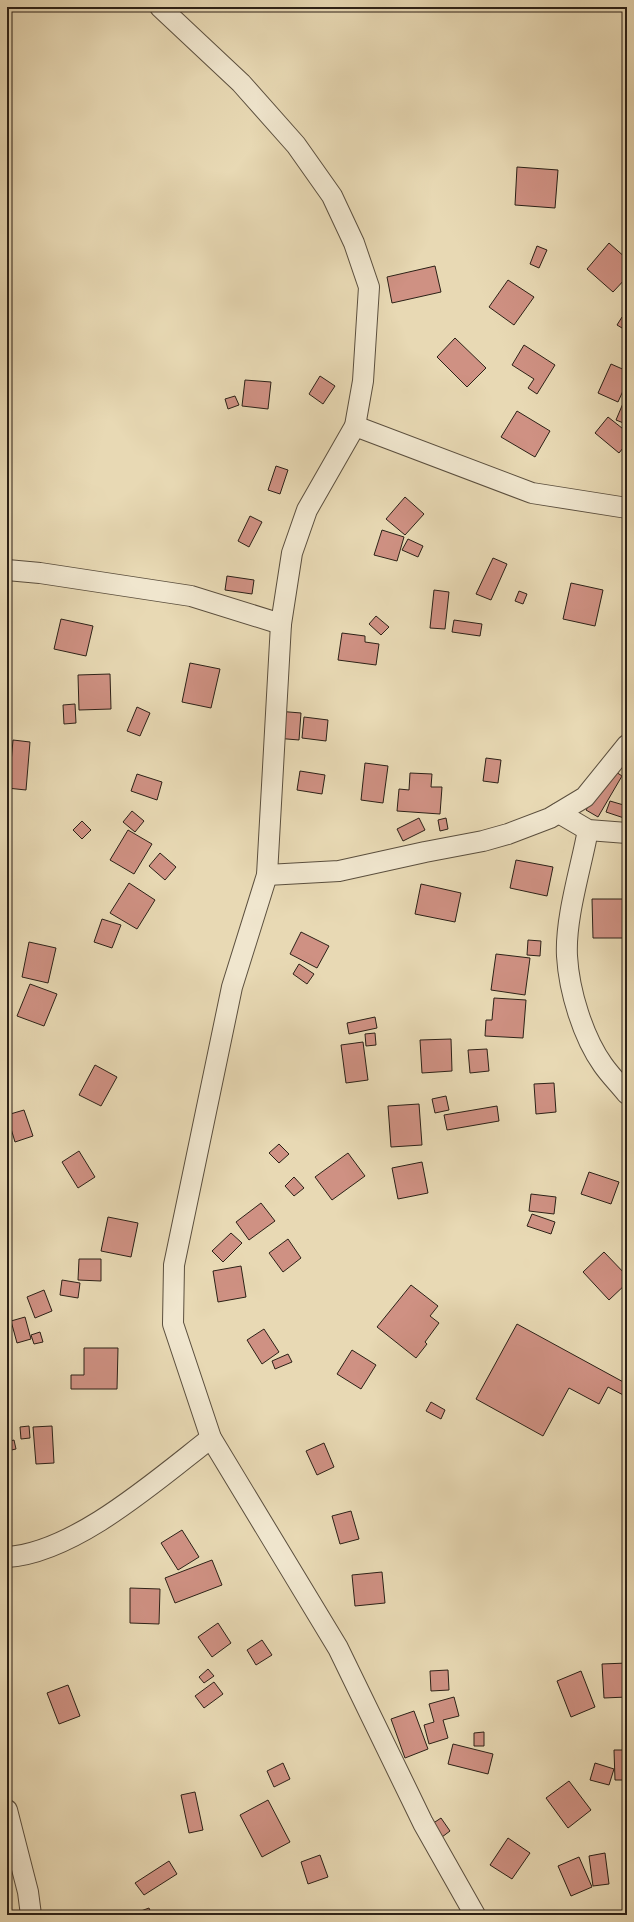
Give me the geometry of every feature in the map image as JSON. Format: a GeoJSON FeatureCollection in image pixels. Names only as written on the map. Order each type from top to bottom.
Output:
{"type":"FeatureCollection","features":[{"type":"Feature","properties":{"kind":"street"},"geometry":{"type":"LineString","coordinates":[[160,7],[241,83],[296,145],[332,196],[351,237],[369,287],[363,380],[355,426],[307,510],[292,553],[281,624],[267,875],[232,987],[174,1265],[173,1324],[211,1438],[338,1648],[423,1824],[475,1915]]}},
{"type":"Feature","properties":{"kind":"street"},"geometry":{"type":"LineString","coordinates":[[355,426],[532,493],[627,508]]}},
{"type":"Feature","properties":{"kind":"street"},"geometry":{"type":"LineString","coordinates":[[7,570],[40,573],[191,596],[281,624]]}},
{"type":"Feature","properties":{"kind":"street"},"geometry":{"type":"LineString","coordinates":[[267,875],[339,871],[424,852],[483,841],[543,821],[585,797],[627,744]]}},
{"type":"Feature","properties":{"kind":"street"},"geometry":{"type":"LineString","coordinates":[[559,813],[588,830],[627,833]]}},
{"type":"Feature","properties":{"kind":"street"},"geometry":{"type":"LineString","coordinates":[[588,830],[569,925],[567,956],[572,989],[584,1028],[603,1065],[627,1094]]}},
{"type":"Feature","properties":{"kind":"street"},"geometry":{"type":"LineString","coordinates":[[7,1557],[22,1556],[49,1548],[98,1523],[211,1438]]}},
{"type":"Feature","properties":{"kind":"street"},"geometry":{"type":"LineString","coordinates":[[7,1810],[28,1892],[31,1915]]}},
{"type":"Feature","properties":{"kind":"building"},"geometry":{"type":"Polygon","coordinates":[[[517,167],[558,170],[555,208],[515,205],[517,167]]]}},
{"type":"Feature","properties":{"kind":"building"},"geometry":{"type":"Polygon","coordinates":[[[609,243],[627,259],[627,277],[613,292],[587,269],[609,243]]]}},
{"type":"Feature","properties":{"kind":"building"},"geometry":{"type":"Polygon","coordinates":[[[537,246],[547,250],[539,268],[530,264],[537,246]]]}},
{"type":"Feature","properties":{"kind":"building"},"geometry":{"type":"Polygon","coordinates":[[[435,266],[441,292],[392,303],[387,277],[435,266]]]}},
{"type":"Feature","properties":{"kind":"building"},"geometry":{"type":"Polygon","coordinates":[[[508,280],[534,297],[514,325],[489,307],[508,280]]]}},
{"type":"Feature","properties":{"kind":"building"},"geometry":{"type":"Polygon","coordinates":[[[622,317],[627,320],[627,331],[617,325],[622,317]]]}},
{"type":"Feature","properties":{"kind":"building"},"geometry":{"type":"Polygon","coordinates":[[[455,338],[486,368],[467,387],[437,357],[455,338]]]}},
{"type":"Feature","properties":{"kind":"building"},"geometry":{"type":"Polygon","coordinates":[[[524,345],[555,365],[537,394],[528,388],[534,379],[512,365],[524,345]]]}},
{"type":"Feature","properties":{"kind":"building"},"geometry":{"type":"Polygon","coordinates":[[[611,364],[627,371],[627,382],[618,402],[598,393],[611,364]]]}},
{"type":"Feature","properties":{"kind":"building"},"geometry":{"type":"Polygon","coordinates":[[[320,376],[335,386],[323,404],[309,394],[320,376]]]}},
{"type":"Feature","properties":{"kind":"building"},"geometry":{"type":"Polygon","coordinates":[[[245,380],[271,382],[268,409],[242,406],[245,380]]]}},
{"type":"Feature","properties":{"kind":"building"},"geometry":{"type":"Polygon","coordinates":[[[235,396],[239,405],[228,409],[225,399],[235,396]]]}},
{"type":"Feature","properties":{"kind":"building"},"geometry":{"type":"Polygon","coordinates":[[[624,401],[627,403],[626,424],[616,420],[624,401]]]}},
{"type":"Feature","properties":{"kind":"building"},"geometry":{"type":"Polygon","coordinates":[[[517,411],[550,431],[535,457],[501,437],[517,411]]]}},
{"type":"Feature","properties":{"kind":"building"},"geometry":{"type":"Polygon","coordinates":[[[608,417],[627,432],[627,443],[619,453],[595,433],[608,417]]]}},
{"type":"Feature","properties":{"kind":"building"},"geometry":{"type":"Polygon","coordinates":[[[276,466],[288,470],[280,494],[268,490],[276,466]]]}},
{"type":"Feature","properties":{"kind":"building"},"geometry":{"type":"Polygon","coordinates":[[[405,497],[424,514],[405,535],[386,519],[405,497]]]}},
{"type":"Feature","properties":{"kind":"building"},"geometry":{"type":"Polygon","coordinates":[[[250,516],[262,522],[249,547],[238,541],[250,516]]]}},
{"type":"Feature","properties":{"kind":"building"},"geometry":{"type":"Polygon","coordinates":[[[382,530],[404,537],[397,561],[374,555],[382,530]]]}},
{"type":"Feature","properties":{"kind":"building"},"geometry":{"type":"Polygon","coordinates":[[[408,539],[423,546],[418,557],[402,550],[408,539]]]}},
{"type":"Feature","properties":{"kind":"building"},"geometry":{"type":"Polygon","coordinates":[[[493,558],[507,564],[491,600],[476,594],[493,558]]]}},
{"type":"Feature","properties":{"kind":"building"},"geometry":{"type":"Polygon","coordinates":[[[227,576],[254,580],[252,594],[225,590],[227,576]]]}},
{"type":"Feature","properties":{"kind":"building"},"geometry":{"type":"Polygon","coordinates":[[[571,583],[603,590],[595,626],[563,619],[571,583]]]}},
{"type":"Feature","properties":{"kind":"building"},"geometry":{"type":"Polygon","coordinates":[[[434,590],[449,592],[445,629],[430,628],[434,590]]]}},
{"type":"Feature","properties":{"kind":"building"},"geometry":{"type":"Polygon","coordinates":[[[519,591],[527,594],[523,604],[515,601],[519,591]]]}},
{"type":"Feature","properties":{"kind":"building"},"geometry":{"type":"Polygon","coordinates":[[[376,616],[389,627],[381,635],[369,624],[376,616]]]}},
{"type":"Feature","properties":{"kind":"building"},"geometry":{"type":"Polygon","coordinates":[[[61,619],[93,626],[86,656],[54,649],[61,619]]]}},
{"type":"Feature","properties":{"kind":"building"},"geometry":{"type":"Polygon","coordinates":[[[454,620],[482,624],[480,636],[452,632],[454,620]]]}},
{"type":"Feature","properties":{"kind":"building"},"geometry":{"type":"Polygon","coordinates":[[[342,633],[365,636],[365,642],[379,644],[376,665],[338,660],[342,633]]]}},
{"type":"Feature","properties":{"kind":"building"},"geometry":{"type":"Polygon","coordinates":[[[190,663],[220,669],[211,708],[182,702],[190,663]]]}},
{"type":"Feature","properties":{"kind":"building"},"geometry":{"type":"Polygon","coordinates":[[[110,674],[111,709],[79,710],[78,675],[110,674]]]}},
{"type":"Feature","properties":{"kind":"building"},"geometry":{"type":"Polygon","coordinates":[[[75,704],[76,723],[64,724],[63,705],[75,704]]]}},
{"type":"Feature","properties":{"kind":"building"},"geometry":{"type":"Polygon","coordinates":[[[137,707],[150,713],[140,736],[127,731],[137,707]]]}},
{"type":"Feature","properties":{"kind":"building"},"geometry":{"type":"Polygon","coordinates":[[[277,711],[301,713],[299,740],[275,738],[277,711]]]}},
{"type":"Feature","properties":{"kind":"building"},"geometry":{"type":"Polygon","coordinates":[[[304,717],[328,720],[326,741],[302,738],[304,717]]]}},
{"type":"Feature","properties":{"kind":"building"},"geometry":{"type":"Polygon","coordinates":[[[13,740],[30,742],[26,790],[7,788],[7,762],[11,763],[13,740]]]}},
{"type":"Feature","properties":{"kind":"building"},"geometry":{"type":"Polygon","coordinates":[[[486,758],[501,760],[498,783],[483,781],[486,758]]]}},
{"type":"Feature","properties":{"kind":"building"},"geometry":{"type":"Polygon","coordinates":[[[365,763],[388,766],[383,803],[361,800],[365,763]]]}},
{"type":"Feature","properties":{"kind":"building"},"geometry":{"type":"Polygon","coordinates":[[[610,768],[622,776],[598,817],[586,810],[610,768]]]}},
{"type":"Feature","properties":{"kind":"building"},"geometry":{"type":"Polygon","coordinates":[[[300,771],[325,775],[322,794],[297,790],[300,771]]]}},
{"type":"Feature","properties":{"kind":"building"},"geometry":{"type":"Polygon","coordinates":[[[410,773],[432,774],[431,787],[442,787],[440,814],[397,811],[399,789],[409,790],[410,773]]]}},
{"type":"Feature","properties":{"kind":"building"},"geometry":{"type":"Polygon","coordinates":[[[137,774],[162,782],[157,800],[131,791],[137,774]]]}},
{"type":"Feature","properties":{"kind":"building"},"geometry":{"type":"Polygon","coordinates":[[[610,801],[627,806],[627,819],[606,812],[610,801]]]}},
{"type":"Feature","properties":{"kind":"building"},"geometry":{"type":"Polygon","coordinates":[[[132,811],[144,821],[135,832],[123,822],[132,811]]]}},
{"type":"Feature","properties":{"kind":"building"},"geometry":{"type":"Polygon","coordinates":[[[419,818],[425,830],[403,841],[397,829],[419,818]]]}},
{"type":"Feature","properties":{"kind":"building"},"geometry":{"type":"Polygon","coordinates":[[[446,818],[448,829],[440,831],[438,820],[446,818]]]}},
{"type":"Feature","properties":{"kind":"building"},"geometry":{"type":"Polygon","coordinates":[[[82,821],[91,830],[82,839],[73,830],[82,821]]]}},
{"type":"Feature","properties":{"kind":"building"},"geometry":{"type":"Polygon","coordinates":[[[128,830],[152,844],[134,874],[110,860],[128,830]]]}},
{"type":"Feature","properties":{"kind":"building"},"geometry":{"type":"Polygon","coordinates":[[[160,853],[176,867],[165,880],[149,866],[160,853]]]}},
{"type":"Feature","properties":{"kind":"building"},"geometry":{"type":"Polygon","coordinates":[[[516,860],[553,867],[547,896],[510,888],[516,860]]]}},
{"type":"Feature","properties":{"kind":"building"},"geometry":{"type":"Polygon","coordinates":[[[129,883],[155,900],[137,929],[110,913],[129,883]]]}},
{"type":"Feature","properties":{"kind":"building"},"geometry":{"type":"Polygon","coordinates":[[[421,884],[461,893],[455,922],[415,914],[421,884]]]}},
{"type":"Feature","properties":{"kind":"building"},"geometry":{"type":"Polygon","coordinates":[[[592,899],[627,899],[627,938],[593,938],[592,899]]]}},
{"type":"Feature","properties":{"kind":"building"},"geometry":{"type":"Polygon","coordinates":[[[102,919],[121,925],[112,948],[94,942],[102,919]]]}},
{"type":"Feature","properties":{"kind":"building"},"geometry":{"type":"Polygon","coordinates":[[[301,932],[329,946],[317,968],[290,954],[301,932]]]}},
{"type":"Feature","properties":{"kind":"building"},"geometry":{"type":"Polygon","coordinates":[[[528,940],[541,941],[540,956],[527,955],[528,940]]]}},
{"type":"Feature","properties":{"kind":"building"},"geometry":{"type":"Polygon","coordinates":[[[29,942],[56,948],[48,983],[22,977],[29,942]]]}},
{"type":"Feature","properties":{"kind":"building"},"geometry":{"type":"Polygon","coordinates":[[[496,954],[530,958],[525,995],[491,990],[496,954]]]}},
{"type":"Feature","properties":{"kind":"building"},"geometry":{"type":"Polygon","coordinates":[[[299,964],[314,974],[307,984],[293,974],[299,964]]]}},
{"type":"Feature","properties":{"kind":"building"},"geometry":{"type":"Polygon","coordinates":[[[30,984],[57,994],[44,1026],[17,1016],[30,984]]]}},
{"type":"Feature","properties":{"kind":"building"},"geometry":{"type":"Polygon","coordinates":[[[494,998],[526,1000],[523,1038],[485,1036],[486,1020],[492,1020],[494,998]]]}},
{"type":"Feature","properties":{"kind":"building"},"geometry":{"type":"Polygon","coordinates":[[[375,1017],[377,1028],[349,1034],[347,1023],[375,1017]]]}},
{"type":"Feature","properties":{"kind":"building"},"geometry":{"type":"Polygon","coordinates":[[[375,1033],[376,1045],[366,1046],[365,1034],[375,1033]]]}},
{"type":"Feature","properties":{"kind":"building"},"geometry":{"type":"Polygon","coordinates":[[[451,1039],[452,1071],[422,1073],[420,1040],[451,1039]]]}},
{"type":"Feature","properties":{"kind":"building"},"geometry":{"type":"Polygon","coordinates":[[[363,1042],[368,1080],[346,1083],[341,1045],[363,1042]]]}},
{"type":"Feature","properties":{"kind":"building"},"geometry":{"type":"Polygon","coordinates":[[[487,1049],[489,1071],[470,1073],[468,1050],[487,1049]]]}},
{"type":"Feature","properties":{"kind":"building"},"geometry":{"type":"Polygon","coordinates":[[[95,1065],[117,1077],[101,1106],[79,1095],[95,1065]]]}},
{"type":"Feature","properties":{"kind":"building"},"geometry":{"type":"Polygon","coordinates":[[[554,1083],[556,1112],[536,1114],[534,1084],[554,1083]]]}},
{"type":"Feature","properties":{"kind":"building"},"geometry":{"type":"Polygon","coordinates":[[[446,1096],[449,1110],[435,1113],[432,1099],[446,1096]]]}},
{"type":"Feature","properties":{"kind":"building"},"geometry":{"type":"Polygon","coordinates":[[[419,1104],[422,1145],[391,1147],[388,1106],[419,1104]]]}},
{"type":"Feature","properties":{"kind":"building"},"geometry":{"type":"Polygon","coordinates":[[[497,1106],[499,1121],[447,1130],[444,1115],[497,1106]]]}},
{"type":"Feature","properties":{"kind":"building"},"geometry":{"type":"Polygon","coordinates":[[[24,1110],[33,1136],[15,1142],[7,1115],[24,1110]]]}},
{"type":"Feature","properties":{"kind":"building"},"geometry":{"type":"Polygon","coordinates":[[[7,1124],[11,1145],[7,1146],[7,1124]]]}},
{"type":"Feature","properties":{"kind":"building"},"geometry":{"type":"Polygon","coordinates":[[[279,1144],[289,1154],[279,1163],[269,1153],[279,1144]]]}},
{"type":"Feature","properties":{"kind":"building"},"geometry":{"type":"Polygon","coordinates":[[[79,1151],[95,1177],[78,1188],[62,1162],[79,1151]]]}},
{"type":"Feature","properties":{"kind":"building"},"geometry":{"type":"Polygon","coordinates":[[[348,1153],[365,1176],[332,1200],[315,1177],[348,1153]]]}},
{"type":"Feature","properties":{"kind":"building"},"geometry":{"type":"Polygon","coordinates":[[[422,1162],[428,1193],[398,1199],[392,1168],[422,1162]]]}},
{"type":"Feature","properties":{"kind":"building"},"geometry":{"type":"Polygon","coordinates":[[[589,1172],[619,1182],[611,1204],[581,1194],[589,1172]]]}},
{"type":"Feature","properties":{"kind":"building"},"geometry":{"type":"Polygon","coordinates":[[[294,1177],[304,1188],[294,1196],[285,1186],[294,1177]]]}},
{"type":"Feature","properties":{"kind":"building"},"geometry":{"type":"Polygon","coordinates":[[[531,1194],[556,1197],[554,1214],[529,1211],[531,1194]]]}},
{"type":"Feature","properties":{"kind":"building"},"geometry":{"type":"Polygon","coordinates":[[[261,1203],[275,1221],[249,1240],[236,1222],[261,1203]]]}},
{"type":"Feature","properties":{"kind":"building"},"geometry":{"type":"Polygon","coordinates":[[[532,1214],[555,1222],[551,1234],[527,1226],[532,1214]]]}},
{"type":"Feature","properties":{"kind":"building"},"geometry":{"type":"Polygon","coordinates":[[[108,1217],[138,1223],[131,1257],[101,1251],[108,1217]]]}},
{"type":"Feature","properties":{"kind":"building"},"geometry":{"type":"Polygon","coordinates":[[[231,1233],[242,1243],[223,1262],[212,1251],[231,1233]]]}},
{"type":"Feature","properties":{"kind":"building"},"geometry":{"type":"Polygon","coordinates":[[[288,1239],[301,1258],[283,1272],[269,1253],[288,1239]]]}},
{"type":"Feature","properties":{"kind":"building"},"geometry":{"type":"Polygon","coordinates":[[[604,1252],[627,1276],[627,1283],[609,1300],[583,1272],[604,1252]]]}},
{"type":"Feature","properties":{"kind":"building"},"geometry":{"type":"Polygon","coordinates":[[[79,1259],[101,1259],[101,1281],[78,1280],[79,1259]]]}},
{"type":"Feature","properties":{"kind":"building"},"geometry":{"type":"Polygon","coordinates":[[[241,1266],[246,1297],[218,1302],[213,1271],[241,1266]]]}},
{"type":"Feature","properties":{"kind":"building"},"geometry":{"type":"Polygon","coordinates":[[[62,1280],[80,1283],[78,1298],[60,1295],[62,1280]]]}},
{"type":"Feature","properties":{"kind":"building"},"geometry":{"type":"Polygon","coordinates":[[[411,1285],[438,1306],[430,1316],[439,1323],[425,1342],[427,1344],[416,1358],[377,1327],[411,1285]]]}},
{"type":"Feature","properties":{"kind":"building"},"geometry":{"type":"Polygon","coordinates":[[[44,1290],[52,1311],[35,1318],[27,1297],[44,1290]]]}},
{"type":"Feature","properties":{"kind":"building"},"geometry":{"type":"Polygon","coordinates":[[[25,1317],[31,1339],[17,1343],[11,1321],[25,1317]]]}},
{"type":"Feature","properties":{"kind":"building"},"geometry":{"type":"Polygon","coordinates":[[[517,1324],[627,1384],[627,1397],[608,1387],[599,1404],[569,1388],[543,1436],[476,1399],[517,1324]]]}},
{"type":"Feature","properties":{"kind":"building"},"geometry":{"type":"Polygon","coordinates":[[[264,1329],[279,1352],[262,1364],[247,1340],[264,1329]]]}},
{"type":"Feature","properties":{"kind":"building"},"geometry":{"type":"Polygon","coordinates":[[[40,1332],[43,1342],[34,1344],[31,1335],[40,1332]]]}},
{"type":"Feature","properties":{"kind":"building"},"geometry":{"type":"Polygon","coordinates":[[[84,1348],[118,1348],[117,1389],[71,1389],[71,1375],[84,1375],[84,1348]]]}},
{"type":"Feature","properties":{"kind":"building"},"geometry":{"type":"Polygon","coordinates":[[[352,1350],[376,1365],[361,1389],[337,1374],[352,1350]]]}},
{"type":"Feature","properties":{"kind":"building"},"geometry":{"type":"Polygon","coordinates":[[[288,1354],[292,1362],[275,1369],[272,1361],[288,1354]]]}},
{"type":"Feature","properties":{"kind":"building"},"geometry":{"type":"Polygon","coordinates":[[[431,1402],[445,1410],[441,1419],[426,1411],[431,1402]]]}},
{"type":"Feature","properties":{"kind":"building"},"geometry":{"type":"Polygon","coordinates":[[[29,1426],[30,1438],[21,1439],[20,1427],[29,1426]]]}},
{"type":"Feature","properties":{"kind":"building"},"geometry":{"type":"Polygon","coordinates":[[[52,1426],[54,1463],[36,1464],[33,1427],[52,1426]]]}},
{"type":"Feature","properties":{"kind":"building"},"geometry":{"type":"Polygon","coordinates":[[[14,1440],[16,1449],[7,1451],[7,1442],[14,1440]]]}},
{"type":"Feature","properties":{"kind":"building"},"geometry":{"type":"Polygon","coordinates":[[[324,1443],[334,1467],[317,1475],[306,1451],[324,1443]]]}},
{"type":"Feature","properties":{"kind":"building"},"geometry":{"type":"Polygon","coordinates":[[[351,1511],[359,1539],[340,1544],[332,1516],[351,1511]]]}},
{"type":"Feature","properties":{"kind":"building"},"geometry":{"type":"Polygon","coordinates":[[[182,1530],[199,1557],[178,1570],[161,1543],[182,1530]]]}},
{"type":"Feature","properties":{"kind":"building"},"geometry":{"type":"Polygon","coordinates":[[[212,1560],[222,1585],[175,1603],[165,1578],[212,1560]]]}},
{"type":"Feature","properties":{"kind":"building"},"geometry":{"type":"Polygon","coordinates":[[[382,1572],[385,1603],[355,1606],[352,1575],[382,1572]]]}},
{"type":"Feature","properties":{"kind":"building"},"geometry":{"type":"Polygon","coordinates":[[[130,1588],[160,1589],[159,1624],[130,1623],[130,1588]]]}},
{"type":"Feature","properties":{"kind":"building"},"geometry":{"type":"Polygon","coordinates":[[[218,1623],[231,1643],[212,1657],[198,1637],[218,1623]]]}},
{"type":"Feature","properties":{"kind":"building"},"geometry":{"type":"Polygon","coordinates":[[[262,1640],[272,1655],[256,1665],[247,1650],[262,1640]]]}},
{"type":"Feature","properties":{"kind":"building"},"geometry":{"type":"Polygon","coordinates":[[[627,1663],[627,1697],[604,1698],[602,1664],[627,1663]]]}},
{"type":"Feature","properties":{"kind":"building"},"geometry":{"type":"Polygon","coordinates":[[[208,1669],[214,1676],[204,1683],[199,1677],[208,1669]]]}},
{"type":"Feature","properties":{"kind":"building"},"geometry":{"type":"Polygon","coordinates":[[[448,1670],[449,1690],[431,1691],[430,1671],[448,1670]]]}},
{"type":"Feature","properties":{"kind":"building"},"geometry":{"type":"Polygon","coordinates":[[[581,1671],[595,1707],[571,1717],[557,1681],[581,1671]]]}},
{"type":"Feature","properties":{"kind":"building"},"geometry":{"type":"Polygon","coordinates":[[[214,1682],[223,1694],[204,1708],[195,1696],[214,1682]]]}},
{"type":"Feature","properties":{"kind":"building"},"geometry":{"type":"Polygon","coordinates":[[[68,1685],[80,1716],[59,1724],[47,1693],[68,1685]]]}},
{"type":"Feature","properties":{"kind":"building"},"geometry":{"type":"Polygon","coordinates":[[[454,1697],[459,1716],[443,1720],[448,1738],[429,1744],[424,1725],[434,1722],[429,1704],[454,1697]]]}},
{"type":"Feature","properties":{"kind":"building"},"geometry":{"type":"Polygon","coordinates":[[[414,1711],[428,1749],[405,1758],[391,1719],[414,1711]]]}},
{"type":"Feature","properties":{"kind":"building"},"geometry":{"type":"Polygon","coordinates":[[[484,1732],[484,1746],[474,1746],[474,1733],[484,1732]]]}},
{"type":"Feature","properties":{"kind":"building"},"geometry":{"type":"Polygon","coordinates":[[[453,1744],[493,1754],[488,1774],[448,1764],[453,1744]]]}},
{"type":"Feature","properties":{"kind":"building"},"geometry":{"type":"Polygon","coordinates":[[[614,1750],[627,1750],[627,1780],[615,1780],[614,1750]]]}},
{"type":"Feature","properties":{"kind":"building"},"geometry":{"type":"Polygon","coordinates":[[[283,1763],[290,1779],[274,1787],[267,1771],[283,1763]]]}},
{"type":"Feature","properties":{"kind":"building"},"geometry":{"type":"Polygon","coordinates":[[[595,1763],[614,1769],[609,1785],[590,1780],[595,1763]]]}},
{"type":"Feature","properties":{"kind":"building"},"geometry":{"type":"Polygon","coordinates":[[[569,1781],[591,1810],[568,1828],[546,1798],[569,1781]]]}},
{"type":"Feature","properties":{"kind":"building"},"geometry":{"type":"Polygon","coordinates":[[[195,1792],[203,1830],[189,1833],[181,1795],[195,1792]]]}},
{"type":"Feature","properties":{"kind":"building"},"geometry":{"type":"Polygon","coordinates":[[[268,1800],[290,1842],[262,1857],[240,1815],[268,1800]]]}},
{"type":"Feature","properties":{"kind":"building"},"geometry":{"type":"Polygon","coordinates":[[[441,1818],[450,1831],[442,1837],[432,1824],[441,1818]]]}},
{"type":"Feature","properties":{"kind":"building"},"geometry":{"type":"Polygon","coordinates":[[[508,1838],[530,1853],[512,1879],[490,1865],[508,1838]]]}},
{"type":"Feature","properties":{"kind":"building"},"geometry":{"type":"Polygon","coordinates":[[[605,1853],[609,1884],[593,1886],[589,1856],[605,1853]]]}},
{"type":"Feature","properties":{"kind":"building"},"geometry":{"type":"Polygon","coordinates":[[[320,1855],[328,1877],[308,1884],[301,1862],[320,1855]]]}},
{"type":"Feature","properties":{"kind":"building"},"geometry":{"type":"Polygon","coordinates":[[[579,1857],[592,1887],[571,1896],[558,1866],[579,1857]]]}},
{"type":"Feature","properties":{"kind":"building"},"geometry":{"type":"Polygon","coordinates":[[[169,1861],[177,1874],[144,1895],[135,1883],[169,1861]]]}},
{"type":"Feature","properties":{"kind":"building"},"geometry":{"type":"Polygon","coordinates":[[[149,1908],[152,1915],[130,1915],[149,1908]]]}}]}
